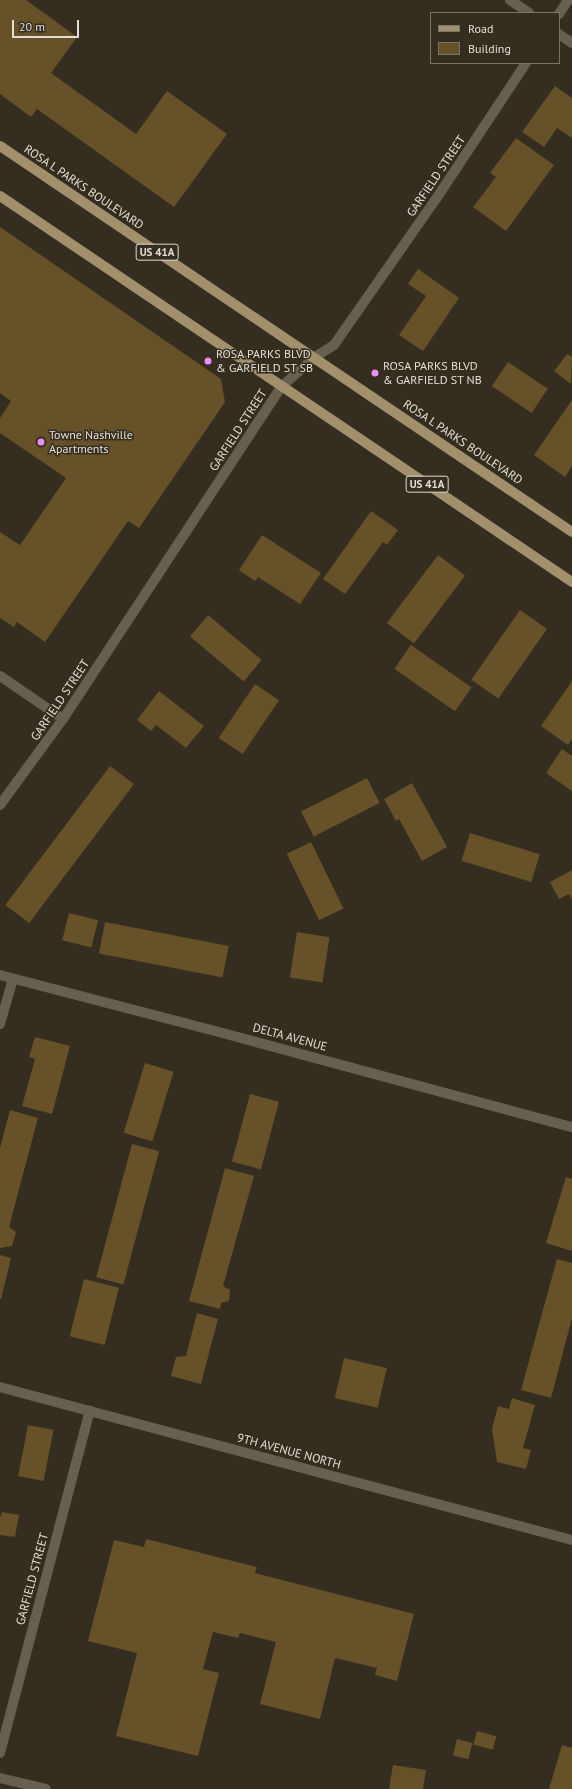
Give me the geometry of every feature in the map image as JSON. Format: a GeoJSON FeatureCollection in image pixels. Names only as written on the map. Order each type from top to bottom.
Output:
{"type":"FeatureCollection","features":[{"type":"Feature","properties":{"kind":"main road","name":"ROSA L PARKS BOULEVARD"},"geometry":{"type":"LineString","coordinates":[[0,146],[572,532]]}},
{"type":"Feature","properties":{"kind":"main road","name":"US 41A"},"geometry":{"type":"LineString","coordinates":[[0,196],[572,582]]}},
{"type":"Feature","properties":{"kind":"street"},"geometry":{"type":"LineString","coordinates":[[510,0],[528,12]]}},
{"type":"Feature","properties":{"kind":"street"},"geometry":{"type":"LineString","coordinates":[[560,12],[568,0]]}},
{"type":"Feature","properties":{"kind":"street"},"geometry":{"type":"LineString","coordinates":[[560,35],[572,43]]}},
{"type":"Feature","properties":{"kind":"street","name":"GARFIELD STREET"},"geometry":{"type":"LineString","coordinates":[[0,805],[63,719],[281,387],[315,358],[334,346],[436,199],[525,64]]}},
{"type":"Feature","properties":{"kind":"street"},"geometry":{"type":"LineString","coordinates":[[0,676],[63,719]]}},
{"type":"Feature","properties":{"kind":"street","name":"DELTA AVENUE"},"geometry":{"type":"LineString","coordinates":[[0,975],[572,1127]]}},
{"type":"Feature","properties":{"kind":"street"},"geometry":{"type":"LineString","coordinates":[[0,1024],[13,979]]}},
{"type":"Feature","properties":{"kind":"street","name":"9TH AVENUE NORTH"},"geometry":{"type":"LineString","coordinates":[[0,1387],[572,1540]]}},
{"type":"Feature","properties":{"kind":"street","name":"GARFIELD STREET"},"geometry":{"type":"LineString","coordinates":[[0,1753],[90,1411]]}},
{"type":"Feature","properties":{"kind":"street"},"geometry":{"type":"LineString","coordinates":[[0,1778],[46,1789]]}},
{"type":"Feature","properties":{"kind":"building"},"geometry":{"type":"Polygon","coordinates":[[[0,0],[26,0],[77,37],[51,73],[136,134],[167,91],[227,134],[174,207],[37,109],[31,117],[0,94],[0,0]]]}},
{"type":"Feature","properties":{"kind":"building"},"geometry":{"type":"Polygon","coordinates":[[[555,86],[572,98],[572,138],[557,128],[544,147],[522,132],[555,86]]]}},
{"type":"Feature","properties":{"kind":"building"},"geometry":{"type":"Polygon","coordinates":[[[516,138],[554,165],[506,231],[473,207],[496,177],[490,173],[516,138]]]}},
{"type":"Feature","properties":{"kind":"building","name":"Towne Nashville Apartments"},"geometry":{"type":"Polygon","coordinates":[[[0,227],[221,379],[225,402],[139,528],[128,521],[45,642],[17,622],[14,627],[0,618],[0,532],[20,545],[66,478],[0,433],[0,418],[11,401],[0,393],[0,227]]]}},
{"type":"Feature","properties":{"kind":"building"},"geometry":{"type":"Polygon","coordinates":[[[418,269],[459,298],[423,351],[399,335],[426,296],[408,284],[418,269]]]}},
{"type":"Feature","properties":{"kind":"building"},"geometry":{"type":"Polygon","coordinates":[[[567,354],[572,357],[571,384],[554,371],[567,354]]]}},
{"type":"Feature","properties":{"kind":"building"},"geometry":{"type":"Polygon","coordinates":[[[508,362],[548,389],[532,413],[492,386],[508,362]]]}},
{"type":"Feature","properties":{"kind":"building"},"geometry":{"type":"Polygon","coordinates":[[[572,400],[572,466],[565,477],[534,455],[572,400]]]}},
{"type":"Feature","properties":{"kind":"building"},"geometry":{"type":"Polygon","coordinates":[[[371,511],[398,530],[387,545],[383,542],[345,594],[323,579],[371,511]]]}},
{"type":"Feature","properties":{"kind":"building"},"geometry":{"type":"Polygon","coordinates":[[[262,535],[321,573],[300,604],[258,577],[255,581],[239,570],[262,535]]]}},
{"type":"Feature","properties":{"kind":"building"},"geometry":{"type":"Polygon","coordinates":[[[438,555],[465,575],[414,643],[387,623],[438,555]]]}},
{"type":"Feature","properties":{"kind":"building"},"geometry":{"type":"Polygon","coordinates":[[[520,610],[547,629],[498,699],[471,680],[520,610]]]}},
{"type":"Feature","properties":{"kind":"building"},"geometry":{"type":"Polygon","coordinates":[[[208,615],[262,660],[244,681],[190,636],[208,615]]]}},
{"type":"Feature","properties":{"kind":"building"},"geometry":{"type":"Polygon","coordinates":[[[411,645],[472,687],[455,711],[394,669],[411,645]]]}},
{"type":"Feature","properties":{"kind":"building"},"geometry":{"type":"Polygon","coordinates":[[[572,681],[572,739],[568,745],[541,726],[572,681]]]}},
{"type":"Feature","properties":{"kind":"building"},"geometry":{"type":"Polygon","coordinates":[[[255,684],[279,700],[243,754],[219,738],[255,684]]]}},
{"type":"Feature","properties":{"kind":"building"},"geometry":{"type":"Polygon","coordinates":[[[159,691],[204,726],[186,748],[156,725],[151,731],[137,720],[159,691]]]}},
{"type":"Feature","properties":{"kind":"building"},"geometry":{"type":"Polygon","coordinates":[[[562,749],[572,756],[572,791],[546,773],[562,749]]]}},
{"type":"Feature","properties":{"kind":"building"},"geometry":{"type":"Polygon","coordinates":[[[110,766],[134,784],[29,923],[5,905],[110,766]]]}},
{"type":"Feature","properties":{"kind":"building"},"geometry":{"type":"Polygon","coordinates":[[[367,778],[380,803],[314,837],[301,812],[367,778]]]}},
{"type":"Feature","properties":{"kind":"building"},"geometry":{"type":"Polygon","coordinates":[[[412,783],[447,847],[422,861],[399,819],[396,821],[384,799],[412,783]]]}},
{"type":"Feature","properties":{"kind":"building"},"geometry":{"type":"Polygon","coordinates":[[[470,833],[540,854],[531,882],[462,861],[470,833]]]}},
{"type":"Feature","properties":{"kind":"building"},"geometry":{"type":"Polygon","coordinates":[[[311,842],[343,909],[319,920],[287,854],[311,842]]]}},
{"type":"Feature","properties":{"kind":"building"},"geometry":{"type":"Polygon","coordinates":[[[572,870],[572,900],[569,894],[559,899],[550,882],[572,870]]]}},
{"type":"Feature","properties":{"kind":"building"},"geometry":{"type":"Polygon","coordinates":[[[69,913],[98,920],[91,947],[62,940],[69,913]]]}},
{"type":"Feature","properties":{"kind":"building"},"geometry":{"type":"Polygon","coordinates":[[[105,922],[229,946],[223,977],[99,953],[105,922]]]}},
{"type":"Feature","properties":{"kind":"building"},"geometry":{"type":"Polygon","coordinates":[[[297,932],[330,937],[322,983],[290,977],[297,932]]]}},
{"type":"Feature","properties":{"kind":"building"},"geometry":{"type":"Polygon","coordinates":[[[35,1037],[70,1046],[52,1114],[22,1106],[35,1059],[29,1057],[35,1037]]]}},
{"type":"Feature","properties":{"kind":"building"},"geometry":{"type":"Polygon","coordinates":[[[145,1063],[174,1072],[152,1142],[124,1133],[145,1063]]]}},
{"type":"Feature","properties":{"kind":"building"},"geometry":{"type":"Polygon","coordinates":[[[250,1094],[279,1102],[261,1169],[232,1162],[250,1094]]]}},
{"type":"Feature","properties":{"kind":"building"},"geometry":{"type":"Polygon","coordinates":[[[10,1110],[38,1118],[9,1227],[16,1232],[12,1246],[0,1248],[0,1148],[10,1110]]]}},
{"type":"Feature","properties":{"kind":"building"},"geometry":{"type":"Polygon","coordinates":[[[132,1144],[159,1151],[123,1285],[96,1277],[132,1144]]]}},
{"type":"Feature","properties":{"kind":"building"},"geometry":{"type":"Polygon","coordinates":[[[225,1168],[254,1176],[223,1286],[230,1290],[229,1301],[221,1303],[220,1309],[189,1301],[225,1168]]]}},
{"type":"Feature","properties":{"kind":"building"},"geometry":{"type":"Polygon","coordinates":[[[566,1177],[572,1179],[572,1251],[546,1243],[566,1177]]]}},
{"type":"Feature","properties":{"kind":"building"},"geometry":{"type":"Polygon","coordinates":[[[0,1255],[11,1258],[1,1299],[0,1299],[0,1255]]]}},
{"type":"Feature","properties":{"kind":"building"},"geometry":{"type":"Polygon","coordinates":[[[557,1259],[572,1263],[572,1318],[551,1398],[521,1390],[557,1259]]]}},
{"type":"Feature","properties":{"kind":"building"},"geometry":{"type":"Polygon","coordinates":[[[84,1279],[119,1288],[105,1345],[70,1336],[84,1279]]]}},
{"type":"Feature","properties":{"kind":"building"},"geometry":{"type":"Polygon","coordinates":[[[197,1313],[218,1319],[201,1384],[171,1376],[176,1357],[186,1356],[197,1313]]]}},
{"type":"Feature","properties":{"kind":"building"},"geometry":{"type":"Polygon","coordinates":[[[344,1358],[387,1368],[378,1408],[335,1398],[344,1358]]]}},
{"type":"Feature","properties":{"kind":"building"},"geometry":{"type":"Polygon","coordinates":[[[512,1398],[535,1405],[523,1448],[531,1450],[526,1469],[497,1462],[492,1429],[498,1406],[509,1409],[512,1398]]]}},
{"type":"Feature","properties":{"kind":"building"},"geometry":{"type":"Polygon","coordinates":[[[28,1425],[54,1430],[44,1481],[18,1476],[28,1425]]]}},
{"type":"Feature","properties":{"kind":"building"},"geometry":{"type":"Polygon","coordinates":[[[2,1512],[19,1515],[15,1537],[0,1535],[0,1518],[2,1512]]]}},
{"type":"Feature","properties":{"kind":"building"},"geometry":{"type":"Polygon","coordinates":[[[146,1539],[257,1567],[255,1573],[414,1614],[397,1681],[375,1675],[377,1668],[335,1658],[320,1719],[260,1704],[276,1642],[240,1633],[238,1638],[213,1632],[203,1669],[219,1673],[198,1756],[116,1736],[137,1653],[88,1641],[114,1540],[144,1547],[146,1539]]]}},
{"type":"Feature","properties":{"kind":"building"},"geometry":{"type":"Polygon","coordinates":[[[477,1731],[496,1736],[493,1750],[473,1745],[477,1731]]]}},
{"type":"Feature","properties":{"kind":"building"},"geometry":{"type":"Polygon","coordinates":[[[457,1739],[473,1743],[468,1759],[453,1755],[457,1739]]]}},
{"type":"Feature","properties":{"kind":"building"},"geometry":{"type":"Polygon","coordinates":[[[562,1745],[572,1748],[572,1789],[549,1789],[562,1745]]]}},
{"type":"Feature","properties":{"kind":"building"},"geometry":{"type":"Polygon","coordinates":[[[393,1765],[426,1770],[423,1789],[389,1789],[393,1765]]]}},
{"type":"Feature","properties":{"kind":"place","name":"ROSA PARKS BLVD & GARFIELD ST SB"},"geometry":{"type":"Point","coordinates":[208,361]}},
{"type":"Feature","properties":{"kind":"place","name":"ROSA PARKS BLVD & GARFIELD ST NB"},"geometry":{"type":"Point","coordinates":[375,373]}},
{"type":"Feature","properties":{"kind":"place","name":"Towne Nashville Apartments"},"geometry":{"type":"Point","coordinates":[41,442]}}]}
